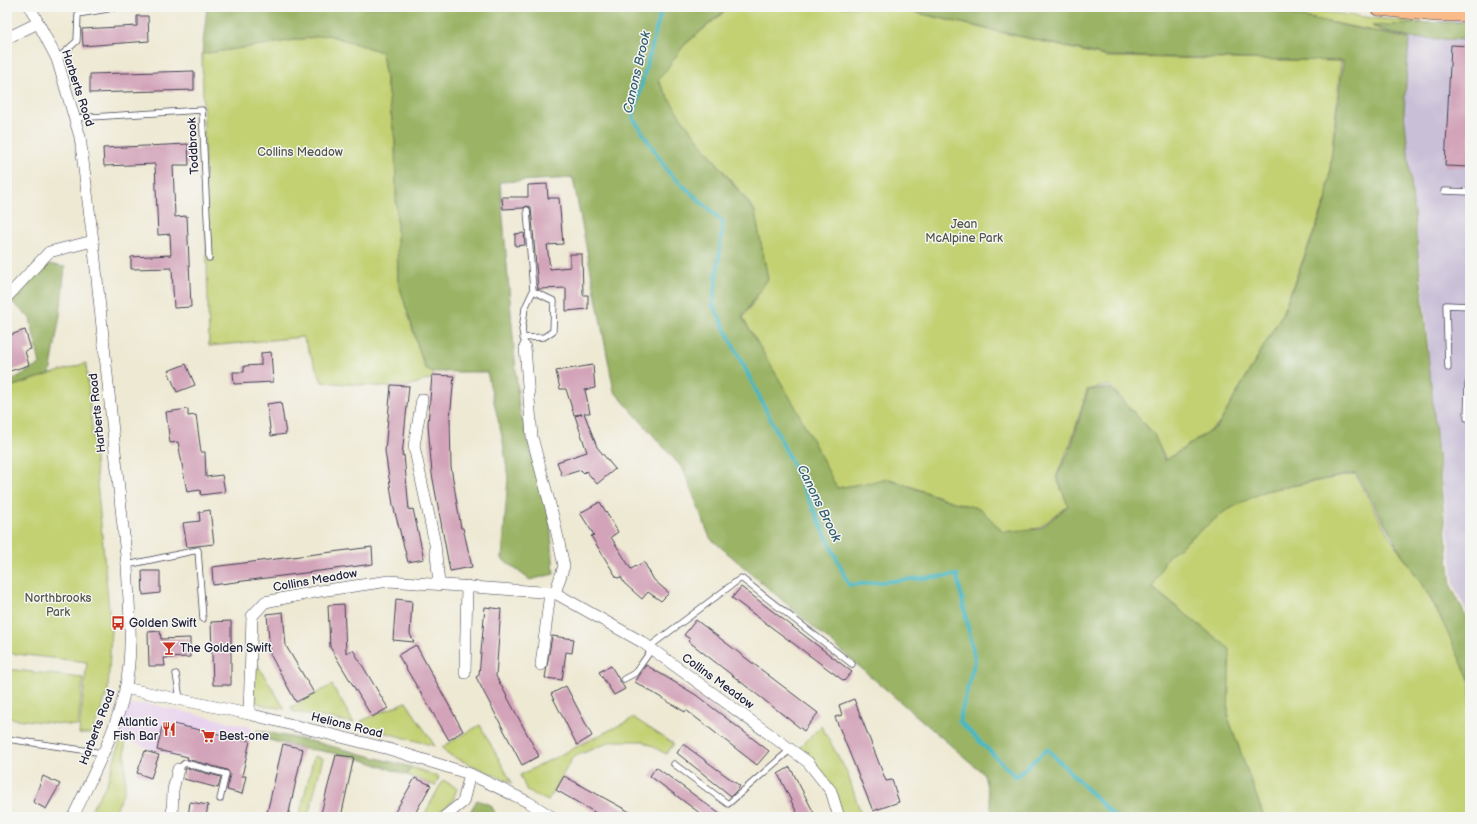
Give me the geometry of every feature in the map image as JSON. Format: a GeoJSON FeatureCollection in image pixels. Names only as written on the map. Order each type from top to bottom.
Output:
{"type":"FeatureCollection","features":[{"type":"Feature","properties":{"kind":"main road"},"geometry":{"type":"LineString","coordinates":[[1379,7],[1436,13],[1470,13]]}},
{"type":"Feature","properties":{"kind":"street","name":"Harberts Road"},"geometry":{"type":"LineString","coordinates":[[30,7],[57,59],[76,118],[80,137],[93,241],[127,565],[129,653],[125,688],[120,709],[103,753],[73,817]]}},
{"type":"Feature","properties":{"kind":"street"},"geometry":{"type":"LineString","coordinates":[[7,38],[38,23]]}},
{"type":"Feature","properties":{"kind":"street"},"geometry":{"type":"LineString","coordinates":[[7,297],[49,252],[93,241]]}},
{"type":"Feature","properties":{"kind":"street"},"geometry":{"type":"LineString","coordinates":[[524,342],[532,437],[554,520],[564,566],[553,593],[541,665]]}},
{"type":"Feature","properties":{"kind":"street"},"geometry":{"type":"LineString","coordinates":[[422,400],[414,446],[436,544],[439,584]]}},
{"type":"Feature","properties":{"kind":"street","name":"Collins Meadow"},"geometry":{"type":"LineString","coordinates":[[249,714],[252,616],[262,604],[320,591],[389,581],[553,593],[650,648],[808,762],[831,791],[839,817]]}},
{"type":"Feature","properties":{"kind":"street"},"geometry":{"type":"LineString","coordinates":[[465,673],[467,586]]}},
{"type":"Feature","properties":{"kind":"street","name":"Helions Road"},"geometry":{"type":"LineString","coordinates":[[125,688],[249,714],[389,749],[470,774],[528,802],[552,817]]}},
{"type":"Feature","properties":{"kind":"street"},"geometry":{"type":"LineString","coordinates":[[172,817],[173,790],[178,769]]}},
{"type":"Feature","properties":{"kind":"street"},"geometry":{"type":"LineString","coordinates":[[444,817],[463,802],[470,774]]}},
{"type":"Feature","properties":{"kind":"lane"},"geometry":{"type":"LineString","coordinates":[[57,59],[77,41],[78,14],[120,7]]}},
{"type":"Feature","properties":{"kind":"lane","name":"Toddbrook"},"geometry":{"type":"LineString","coordinates":[[76,118],[202,110],[209,258]]}},
{"type":"Feature","properties":{"kind":"lane"},"geometry":{"type":"LineString","coordinates":[[1444,191],[1470,192]]}},
{"type":"Feature","properties":{"kind":"lane"},"geometry":{"type":"LineString","coordinates":[[527,210],[533,291],[525,308],[522,330],[524,342],[544,336],[553,331],[554,301],[533,291]]}},
{"type":"Feature","properties":{"kind":"lane"},"geometry":{"type":"LineString","coordinates":[[1448,368],[1446,305],[1470,306]]}},
{"type":"Feature","properties":{"kind":"lane"},"geometry":{"type":"LineString","coordinates":[[1466,418],[1468,384],[1470,384]]}},
{"type":"Feature","properties":{"kind":"lane"},"geometry":{"type":"LineString","coordinates":[[127,565],[198,550],[203,619]]}},
{"type":"Feature","properties":{"kind":"lane"},"geometry":{"type":"LineString","coordinates":[[624,679],[635,673],[650,648],[741,578],[852,664]]}},
{"type":"Feature","properties":{"kind":"lane"},"geometry":{"type":"LineString","coordinates":[[176,674],[180,700]]}},
{"type":"Feature","properties":{"kind":"lane"},"geometry":{"type":"LineString","coordinates":[[7,739],[103,753]]}},
{"type":"Feature","properties":{"kind":"lane"},"geometry":{"type":"LineString","coordinates":[[674,764],[728,804],[791,749]]}},
{"type":"Feature","properties":{"kind":"lane"},"geometry":{"type":"LineString","coordinates":[[178,769],[185,763],[226,774],[220,799]]}},
{"type":"Feature","properties":{"kind":"shaded area"},"geometry":{"type":"Polygon","coordinates":[[[1461,7],[1470,7],[1470,620],[1454,585],[1430,376],[1428,337],[1404,108],[1409,38],[1461,7]]]}},
{"type":"Feature","properties":{"kind":"shaded area"},"geometry":{"type":"Polygon","coordinates":[[[149,704],[252,727],[244,771],[166,754],[116,737],[117,724],[124,705],[149,704]]]}},
{"type":"Feature","properties":{"kind":"green space"},"geometry":{"type":"Polygon","coordinates":[[[207,7],[729,7],[685,44],[658,81],[680,116],[755,212],[768,279],[742,317],[795,406],[837,488],[889,479],[947,500],[981,509],[1003,532],[1040,529],[1068,506],[1057,476],[1071,447],[1088,390],[1110,388],[1154,434],[1165,461],[1218,426],[1283,313],[1326,202],[1343,61],[1107,56],[891,7],[1255,7],[1409,39],[1404,111],[1451,586],[1470,625],[1470,681],[1433,602],[1402,554],[1356,473],[1265,491],[1224,512],[1167,557],[1152,588],[1230,649],[1228,717],[1264,817],[993,817],[984,774],[710,538],[683,469],[614,391],[573,178],[500,182],[519,408],[550,519],[554,574],[530,580],[502,559],[508,478],[503,441],[487,372],[433,372],[425,368],[398,281],[395,141],[382,52],[328,35],[202,54],[207,7]]]}},
{"type":"Feature","properties":{"kind":"green space","name":"Jean McAlpine Park"},"geometry":{"type":"Polygon","coordinates":[[[730,7],[892,7],[1108,57],[1341,61],[1327,198],[1281,316],[1219,424],[1166,460],[1152,432],[1109,385],[1087,390],[1071,442],[1056,477],[1068,505],[1039,528],[1003,532],[979,511],[890,479],[838,488],[800,453],[787,437],[795,407],[743,318],[768,279],[754,209],[680,117],[658,80],[681,48],[730,7]]]}},
{"type":"Feature","properties":{"kind":"green space"},"geometry":{"type":"Polygon","coordinates":[[[1255,7],[1302,7],[1319,11],[1373,18],[1431,23],[1373,27],[1409,38],[1255,7]]]}},
{"type":"Feature","properties":{"kind":"green space"},"geometry":{"type":"Polygon","coordinates":[[[1470,22],[1470,40],[1409,38],[1372,26],[1470,22]]]}},
{"type":"Feature","properties":{"kind":"green space","name":"Collins Meadow"},"geometry":{"type":"Polygon","coordinates":[[[328,35],[382,52],[395,141],[398,281],[425,368],[433,372],[434,378],[401,388],[322,382],[303,337],[209,346],[202,54],[328,35]]]}},
{"type":"Feature","properties":{"kind":"green space"},"geometry":{"type":"Polygon","coordinates":[[[37,262],[65,267],[60,315],[50,374],[7,388],[7,380],[14,379],[40,364],[30,318],[12,302],[37,262]]]}},
{"type":"Feature","properties":{"kind":"green space","name":"Northbrooks Park"},"geometry":{"type":"Polygon","coordinates":[[[86,363],[111,632],[108,691],[92,734],[79,734],[87,662],[7,653],[7,388],[86,363]]]}},
{"type":"Feature","properties":{"kind":"green space"},"geometry":{"type":"Polygon","coordinates":[[[1355,474],[1388,534],[1423,586],[1457,648],[1470,682],[1470,817],[1264,817],[1228,717],[1229,649],[1153,588],[1161,562],[1231,506],[1265,491],[1355,474]]]}},
{"type":"Feature","properties":{"kind":"green space"},"geometry":{"type":"Polygon","coordinates":[[[257,664],[285,709],[271,707],[254,700],[252,696],[257,664]]]}},
{"type":"Feature","properties":{"kind":"green space"},"geometry":{"type":"Polygon","coordinates":[[[7,669],[83,678],[78,726],[7,718],[7,669]]]}},
{"type":"Feature","properties":{"kind":"green space"},"geometry":{"type":"Polygon","coordinates":[[[332,685],[354,723],[294,712],[291,707],[332,685]]]}},
{"type":"Feature","properties":{"kind":"green space"},"geometry":{"type":"Polygon","coordinates":[[[406,702],[435,746],[364,727],[361,721],[406,702]]]}},
{"type":"Feature","properties":{"kind":"green space"},"geometry":{"type":"Polygon","coordinates":[[[634,718],[674,744],[666,754],[643,741],[613,741],[573,757],[548,801],[527,791],[520,775],[634,718]]]}},
{"type":"Feature","properties":{"kind":"green space"},"geometry":{"type":"Polygon","coordinates":[[[480,725],[512,783],[447,754],[442,747],[480,725]]]}},
{"type":"Feature","properties":{"kind":"green space"},"geometry":{"type":"Polygon","coordinates":[[[821,726],[847,772],[862,817],[841,817],[811,760],[799,748],[821,726]]]}},
{"type":"Feature","properties":{"kind":"green space"},"geometry":{"type":"Polygon","coordinates":[[[257,730],[319,743],[411,767],[407,775],[354,757],[303,749],[255,736],[257,730]]]}},
{"type":"Feature","properties":{"kind":"green space"},"geometry":{"type":"Polygon","coordinates":[[[120,741],[125,742],[125,789],[113,817],[87,817],[107,783],[120,741]]]}},
{"type":"Feature","properties":{"kind":"green space"},"geometry":{"type":"Polygon","coordinates":[[[314,756],[323,758],[308,817],[299,817],[314,756]]]}},
{"type":"Feature","properties":{"kind":"green space"},"geometry":{"type":"Polygon","coordinates":[[[411,767],[439,777],[435,786],[407,775],[411,767]]]}},
{"type":"Feature","properties":{"kind":"green space"},"geometry":{"type":"Polygon","coordinates":[[[443,780],[457,788],[453,800],[435,817],[423,817],[443,780]]]}},
{"type":"Feature","properties":{"kind":"green space"},"geometry":{"type":"Polygon","coordinates":[[[477,800],[491,805],[495,813],[489,817],[467,817],[477,800]]]}},
{"type":"Feature","properties":{"kind":"building"},"geometry":{"type":"Polygon","coordinates":[[[137,16],[148,16],[149,41],[83,46],[82,29],[137,26],[137,16]]]}},
{"type":"Feature","properties":{"kind":"building"},"geometry":{"type":"Polygon","coordinates":[[[1451,45],[1470,46],[1470,167],[1445,166],[1451,45]]]}},
{"type":"Feature","properties":{"kind":"building"},"geometry":{"type":"Polygon","coordinates":[[[194,71],[194,90],[90,93],[90,74],[194,71]]]}},
{"type":"Feature","properties":{"kind":"building"},"geometry":{"type":"Polygon","coordinates":[[[188,144],[189,165],[173,165],[175,217],[187,216],[191,307],[174,308],[172,268],[131,269],[131,257],[171,255],[170,234],[158,235],[155,164],[104,166],[103,148],[188,144]]]}},
{"type":"Feature","properties":{"kind":"building"},"geometry":{"type":"Polygon","coordinates":[[[547,184],[548,198],[559,198],[563,244],[547,245],[550,269],[570,267],[570,254],[582,254],[583,295],[588,295],[588,309],[566,311],[566,288],[538,289],[531,207],[527,206],[523,208],[503,209],[502,197],[528,197],[528,185],[547,184]]]}},
{"type":"Feature","properties":{"kind":"building"},"geometry":{"type":"Polygon","coordinates":[[[524,233],[525,245],[515,246],[515,234],[524,233]]]}},
{"type":"Feature","properties":{"kind":"building"},"geometry":{"type":"Polygon","coordinates":[[[25,330],[31,349],[25,351],[29,365],[7,372],[7,336],[25,330]]]}},
{"type":"Feature","properties":{"kind":"building"},"geometry":{"type":"Polygon","coordinates":[[[271,352],[273,382],[234,384],[233,372],[244,372],[244,366],[261,365],[261,353],[271,352]]]}},
{"type":"Feature","properties":{"kind":"building"},"geometry":{"type":"Polygon","coordinates":[[[186,364],[195,385],[177,392],[168,371],[186,364]]]}},
{"type":"Feature","properties":{"kind":"building"},"geometry":{"type":"Polygon","coordinates":[[[593,365],[595,388],[585,390],[590,413],[584,413],[597,447],[615,469],[597,484],[586,471],[584,473],[581,470],[562,476],[557,462],[587,452],[575,416],[582,414],[574,415],[566,389],[560,389],[556,371],[593,365]]]}},
{"type":"Feature","properties":{"kind":"building"},"geometry":{"type":"Polygon","coordinates":[[[432,375],[454,376],[450,419],[451,467],[461,528],[463,528],[472,567],[450,571],[432,474],[428,424],[432,375]]]}},
{"type":"Feature","properties":{"kind":"building"},"geometry":{"type":"Polygon","coordinates":[[[391,385],[409,386],[402,456],[404,455],[409,510],[413,509],[424,559],[408,562],[393,505],[385,451],[391,385]]]}},
{"type":"Feature","properties":{"kind":"building"},"geometry":{"type":"Polygon","coordinates":[[[281,402],[286,434],[271,436],[267,404],[281,402]]]}},
{"type":"Feature","properties":{"kind":"building"},"geometry":{"type":"Polygon","coordinates":[[[188,409],[188,416],[196,415],[201,452],[205,452],[206,477],[222,475],[225,492],[201,495],[200,490],[187,492],[178,442],[170,443],[166,412],[188,409]]]}},
{"type":"Feature","properties":{"kind":"building"},"geometry":{"type":"Polygon","coordinates":[[[600,502],[618,532],[611,537],[631,569],[644,562],[654,580],[669,593],[661,601],[648,592],[642,599],[624,583],[621,577],[617,578],[591,536],[594,535],[580,513],[600,502]]]}},
{"type":"Feature","properties":{"kind":"building"},"geometry":{"type":"Polygon","coordinates":[[[210,510],[214,544],[187,547],[183,523],[200,521],[199,512],[210,510]]]}},
{"type":"Feature","properties":{"kind":"building"},"geometry":{"type":"Polygon","coordinates":[[[372,547],[373,564],[213,585],[212,567],[372,547]]]}},
{"type":"Feature","properties":{"kind":"building"},"geometry":{"type":"Polygon","coordinates":[[[142,571],[160,571],[160,593],[143,595],[142,571]]]}},
{"type":"Feature","properties":{"kind":"building"},"geometry":{"type":"Polygon","coordinates":[[[741,587],[852,672],[844,681],[732,598],[741,587]]]}},
{"type":"Feature","properties":{"kind":"building"},"geometry":{"type":"Polygon","coordinates":[[[396,599],[412,601],[410,634],[414,642],[393,640],[396,599]]]}},
{"type":"Feature","properties":{"kind":"building"},"geometry":{"type":"Polygon","coordinates":[[[344,604],[346,653],[353,650],[388,708],[372,717],[330,647],[328,605],[344,604]]]}},
{"type":"Feature","properties":{"kind":"building"},"geometry":{"type":"Polygon","coordinates":[[[485,607],[501,609],[496,676],[539,756],[522,765],[476,677],[479,675],[485,607]]]}},
{"type":"Feature","properties":{"kind":"building"},"geometry":{"type":"Polygon","coordinates":[[[283,612],[286,646],[314,693],[296,702],[270,654],[267,614],[283,612]]]}},
{"type":"Feature","properties":{"kind":"building"},"geometry":{"type":"Polygon","coordinates":[[[696,620],[818,713],[804,731],[688,641],[690,639],[684,635],[696,620]]]}},
{"type":"Feature","properties":{"kind":"building"},"geometry":{"type":"Polygon","coordinates":[[[231,621],[231,685],[213,685],[211,622],[231,621]]]}},
{"type":"Feature","properties":{"kind":"building","name":"The Golden Swift"},"geometry":{"type":"Polygon","coordinates":[[[160,631],[161,639],[190,638],[190,657],[164,658],[165,666],[149,666],[148,632],[160,631]]]}},
{"type":"Feature","properties":{"kind":"building"},"geometry":{"type":"Polygon","coordinates":[[[552,636],[574,639],[572,653],[566,652],[562,680],[545,678],[552,636]]]}},
{"type":"Feature","properties":{"kind":"building"},"geometry":{"type":"Polygon","coordinates":[[[416,645],[463,731],[449,740],[398,655],[416,645]]]}},
{"type":"Feature","properties":{"kind":"building"},"geometry":{"type":"Polygon","coordinates":[[[646,665],[696,695],[769,751],[757,765],[686,710],[685,712],[635,682],[646,665]]]}},
{"type":"Feature","properties":{"kind":"building"},"geometry":{"type":"Polygon","coordinates":[[[611,666],[625,689],[614,695],[599,672],[611,666]]]}},
{"type":"Feature","properties":{"kind":"building"},"geometry":{"type":"Polygon","coordinates":[[[566,686],[592,736],[577,745],[551,694],[566,686]]]}},
{"type":"Feature","properties":{"kind":"building"},"geometry":{"type":"Polygon","coordinates":[[[854,699],[886,781],[892,780],[899,802],[873,811],[835,717],[842,715],[839,705],[854,699]]]}},
{"type":"Feature","properties":{"kind":"building"},"geometry":{"type":"Polygon","coordinates":[[[173,724],[250,741],[242,776],[246,776],[242,794],[227,790],[230,775],[227,770],[187,759],[188,757],[157,750],[162,727],[171,730],[173,724]]]}},
{"type":"Feature","properties":{"kind":"building"},"geometry":{"type":"Polygon","coordinates":[[[283,744],[303,749],[288,817],[266,817],[283,744]]]}},
{"type":"Feature","properties":{"kind":"building"},"geometry":{"type":"Polygon","coordinates":[[[683,744],[740,786],[737,790],[731,796],[677,753],[683,744]]]}},
{"type":"Feature","properties":{"kind":"building"},"geometry":{"type":"Polygon","coordinates":[[[145,751],[159,755],[151,778],[137,773],[145,751]]]}},
{"type":"Feature","properties":{"kind":"building"},"geometry":{"type":"Polygon","coordinates":[[[336,755],[354,757],[341,817],[320,817],[336,755]]]}},
{"type":"Feature","properties":{"kind":"building"},"geometry":{"type":"Polygon","coordinates":[[[656,767],[724,817],[705,817],[650,776],[656,767]]]}},
{"type":"Feature","properties":{"kind":"building"},"geometry":{"type":"Polygon","coordinates":[[[790,767],[816,817],[799,817],[778,774],[790,767]]]}},
{"type":"Feature","properties":{"kind":"building"},"geometry":{"type":"Polygon","coordinates":[[[186,768],[221,777],[218,788],[184,779],[186,768]]]}},
{"type":"Feature","properties":{"kind":"building"},"geometry":{"type":"Polygon","coordinates":[[[43,776],[60,784],[46,809],[33,802],[43,776]]]}},
{"type":"Feature","properties":{"kind":"building"},"geometry":{"type":"Polygon","coordinates":[[[564,776],[639,817],[603,817],[556,790],[564,776]]]}},
{"type":"Feature","properties":{"kind":"building"},"geometry":{"type":"Polygon","coordinates":[[[415,778],[431,785],[413,817],[392,817],[415,778]]]}},
{"type":"Feature","properties":{"kind":"building"},"geometry":{"type":"Polygon","coordinates":[[[190,802],[208,805],[206,817],[188,817],[190,802]]]}},
{"type":"Feature","properties":{"kind":"waterway","name":"Canons Brook"},"geometry":{"type":"LineString","coordinates":[[662,7],[633,118],[669,173],[723,222],[713,305],[779,436],[849,585],[957,575],[975,660],[959,721],[1016,777],[1047,749],[1115,817]]}},
{"type":"Feature","properties":{"kind":"place","name":"Golden Swift"},"geometry":{"type":"Point","coordinates":[118,623]}},
{"type":"Feature","properties":{"kind":"place","name":"The Golden Swift"},"geometry":{"type":"Point","coordinates":[169,648]}},
{"type":"Feature","properties":{"kind":"place","name":"Atlantic Fish Bar"},"geometry":{"type":"Point","coordinates":[169,729]}},
{"type":"Feature","properties":{"kind":"place","name":"Best-one"},"geometry":{"type":"Point","coordinates":[208,736]}}]}
